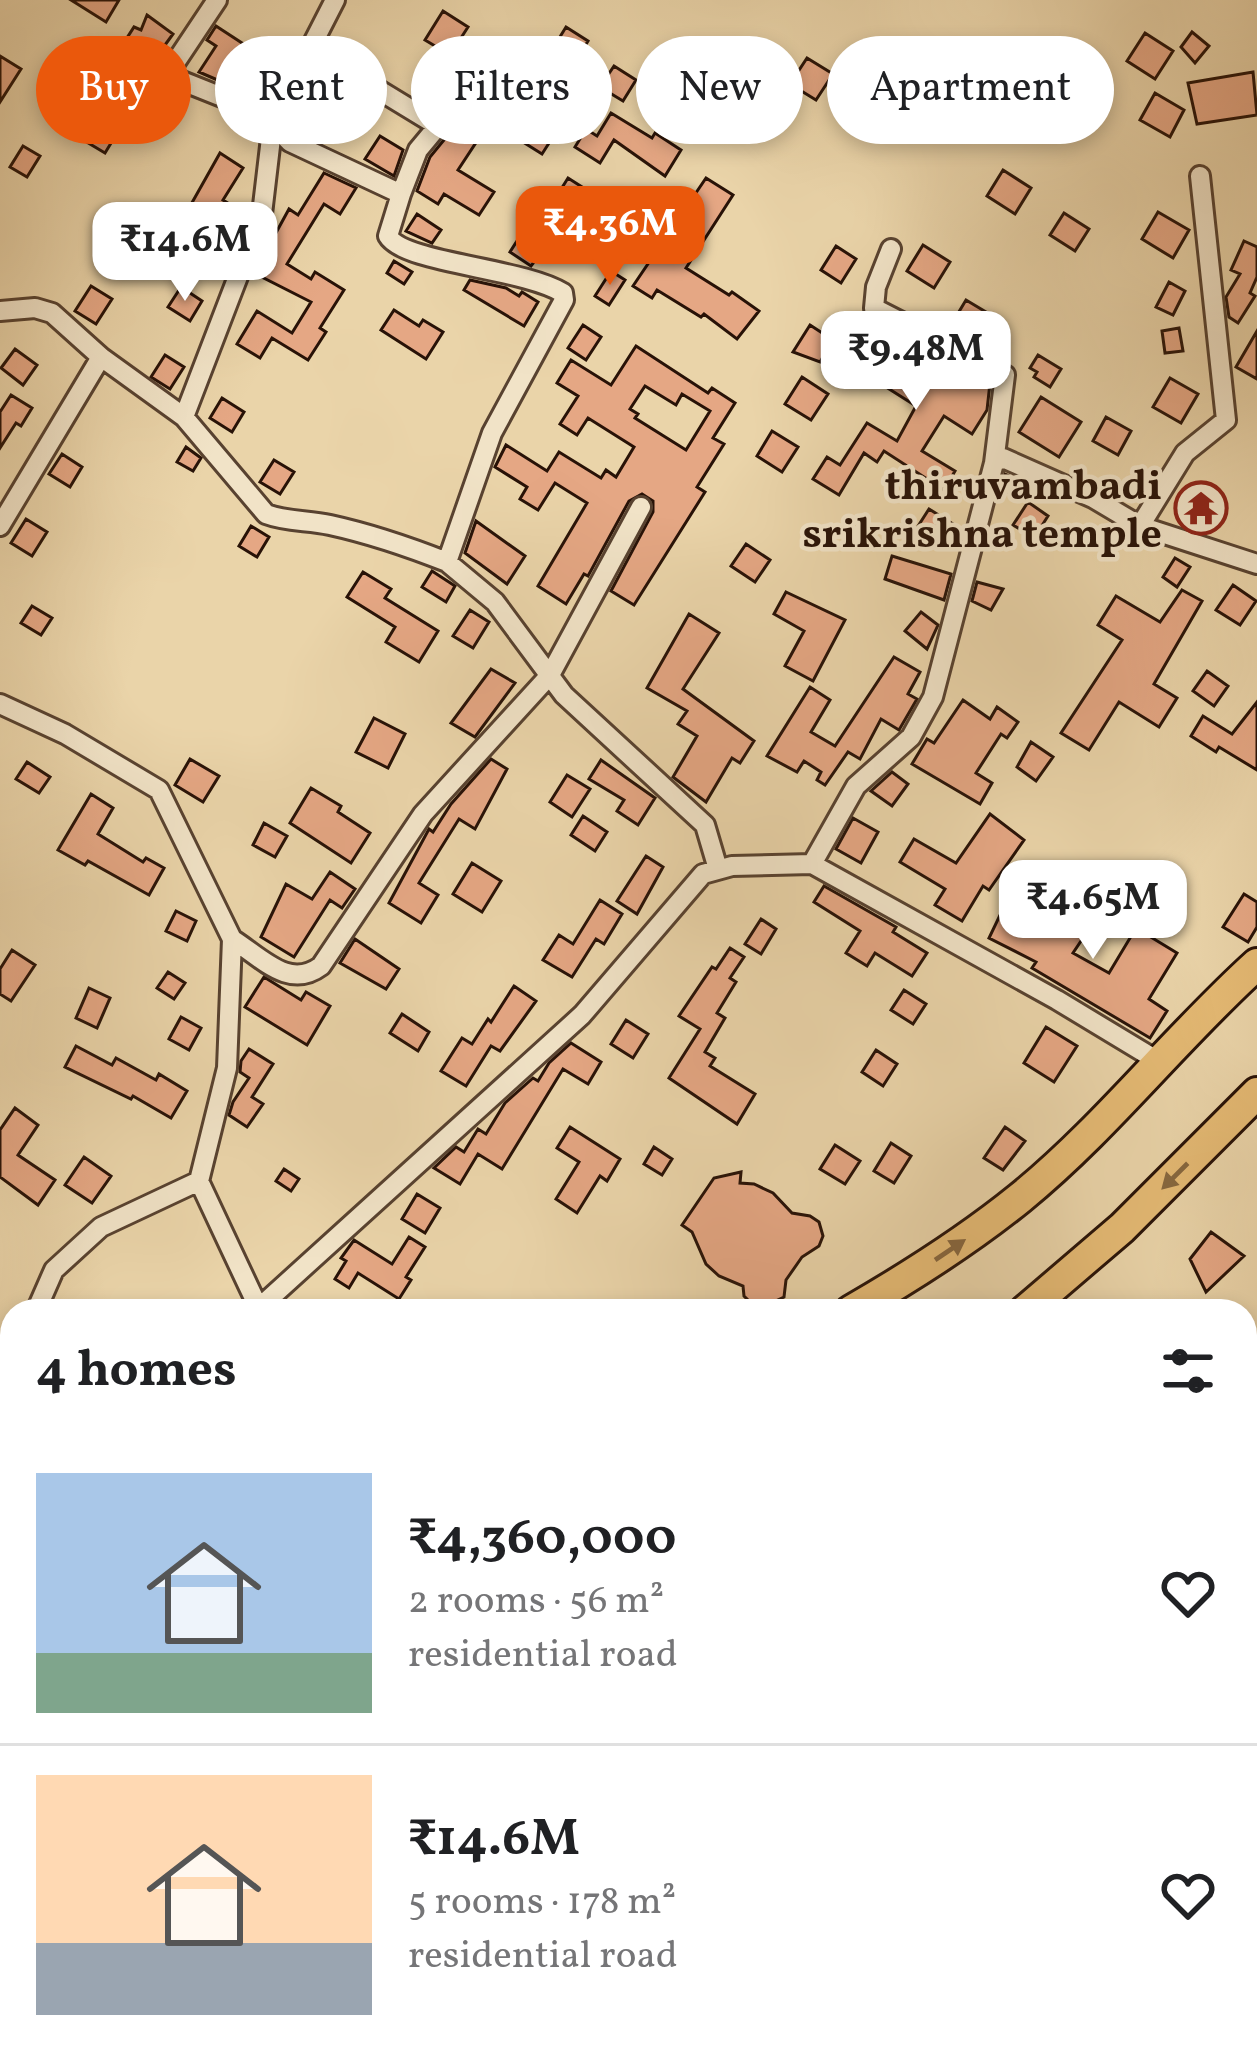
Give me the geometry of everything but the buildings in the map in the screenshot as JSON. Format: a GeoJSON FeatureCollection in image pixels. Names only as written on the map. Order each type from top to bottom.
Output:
{"type":"FeatureCollection","features":[{"type":"Feature","properties":{"kind":"highway"},"geometry":{"type":"LineString","coordinates":[[871,1299],[957,1246],[1022,1197],[1257,964]]}},
{"type":"Feature","properties":{"kind":"highway"},"geometry":{"type":"LineString","coordinates":[[1039,1299],[1122,1228],[1257,1093]]}},
{"type":"Feature","properties":{"kind":"street"},"geometry":{"type":"LineString","coordinates":[[215,94],[167,75],[217,0]]}},
{"type":"Feature","properties":{"kind":"street"},"geometry":{"type":"LineString","coordinates":[[316,36],[334,0]]}},
{"type":"Feature","properties":{"kind":"street"},"geometry":{"type":"LineString","coordinates":[[387,95],[438,126],[418,150],[388,236],[392,244],[413,254],[529,278],[563,293],[564,300],[492,434],[447,562]]}},
{"type":"Feature","properties":{"kind":"street"},"geometry":{"type":"LineString","coordinates":[[184,418],[262,214],[270,144]]}},
{"type":"Feature","properties":{"kind":"street"},"geometry":{"type":"LineString","coordinates":[[294,144],[401,194]]}},
{"type":"Feature","properties":{"kind":"street"},"geometry":{"type":"LineString","coordinates":[[1140,526],[1185,454],[1226,420],[1200,176]]}},
{"type":"Feature","properties":{"kind":"street"},"geometry":{"type":"LineString","coordinates":[[812,864],[856,786],[911,737],[932,697],[994,463],[1005,375],[874,308],[876,287],[891,248]]}},
{"type":"Feature","properties":{"kind":"street"},"geometry":{"type":"LineString","coordinates":[[0,311],[35,308],[52,314],[100,357],[184,418],[266,514],[377,536],[447,562],[495,602],[564,695],[705,825],[718,869]]}},
{"type":"Feature","properties":{"kind":"street"},"geometry":{"type":"LineString","coordinates":[[0,526],[100,357]]}},
{"type":"Feature","properties":{"kind":"street"},"geometry":{"type":"LineString","coordinates":[[994,463],[1003,458],[1028,467],[1140,526],[1257,564]]}},
{"type":"Feature","properties":{"kind":"street"},"geometry":{"type":"LineString","coordinates":[[232,939],[292,977],[307,977],[321,966],[423,814],[550,675],[641,507]]}},
{"type":"Feature","properties":{"kind":"street"},"geometry":{"type":"LineString","coordinates":[[0,704],[65,734],[159,790],[232,939],[227,1068],[199,1181],[255,1299]]}},
{"type":"Feature","properties":{"kind":"street"},"geometry":{"type":"LineString","coordinates":[[271,1299],[582,1015],[703,874],[718,869],[812,864],[1158,1061]]}},
{"type":"Feature","properties":{"kind":"street"},"geometry":{"type":"LineString","coordinates":[[41,1299],[54,1270],[100,1227],[199,1181]]}},
{"type":"Feature","properties":{"kind":"place","name":"thiruvambadi srikrishna temple"},"geometry":{"type":"Point","coordinates":[1201,508]}}]}
